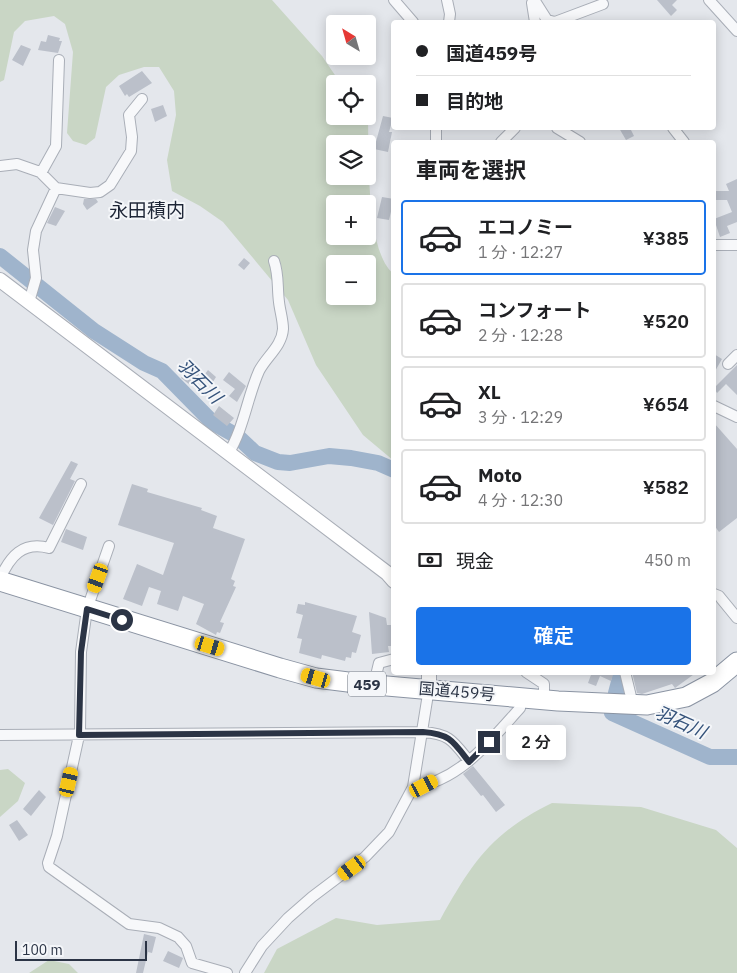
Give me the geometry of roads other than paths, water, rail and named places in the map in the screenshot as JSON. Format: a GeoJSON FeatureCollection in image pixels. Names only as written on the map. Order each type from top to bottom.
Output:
{"type":"FeatureCollection","features":[{"type":"Feature","properties":{"kind":"highway","name":"国道459号"},"geometry":{"type":"LineString","coordinates":[[0,580],[87,609],[316,678],[374,684],[429,680],[522,698],[647,705],[686,696],[712,683],[737,662]]}},
{"type":"Feature","properties":{"kind":"street"},"geometry":{"type":"LineString","coordinates":[[394,0],[411,20]]}},
{"type":"Feature","properties":{"kind":"street"},"geometry":{"type":"LineString","coordinates":[[447,0],[449,20]]}},
{"type":"Feature","properties":{"kind":"street"},"geometry":{"type":"LineString","coordinates":[[709,0],[737,31]]}},
{"type":"Feature","properties":{"kind":"street"},"geometry":{"type":"LineString","coordinates":[[535,20],[532,3],[535,1],[547,20]]}},
{"type":"Feature","properties":{"kind":"street"},"geometry":{"type":"LineString","coordinates":[[560,20],[603,4]]}},
{"type":"Feature","properties":{"kind":"street"},"geometry":{"type":"LineString","coordinates":[[42,173],[56,146],[60,60]]}},
{"type":"Feature","properties":{"kind":"street"},"geometry":{"type":"LineString","coordinates":[[0,166],[17,164],[42,173],[56,188],[90,193],[100,192],[110,185],[131,151],[130,115],[142,99]]}},
{"type":"Feature","properties":{"kind":"street"},"geometry":{"type":"LineString","coordinates":[[502,140],[513,130]]}},
{"type":"Feature","properties":{"kind":"street"},"geometry":{"type":"LineString","coordinates":[[560,130],[577,140]]}},
{"type":"Feature","properties":{"kind":"street"},"geometry":{"type":"LineString","coordinates":[[675,130],[682,140]]}},
{"type":"Feature","properties":{"kind":"street"},"geometry":{"type":"LineString","coordinates":[[29,302],[35,282],[33,250],[36,231],[56,188]]}},
{"type":"Feature","properties":{"kind":"street"},"geometry":{"type":"LineString","coordinates":[[716,245],[737,245]]}},
{"type":"Feature","properties":{"kind":"street"},"geometry":{"type":"LineString","coordinates":[[232,448],[260,370],[277,346],[283,328],[278,273],[274,261]]}},
{"type":"Feature","properties":{"kind":"street"},"geometry":{"type":"LineString","coordinates":[[0,280],[232,448],[391,578]]}},
{"type":"Feature","properties":{"kind":"street"},"geometry":{"type":"LineString","coordinates":[[728,364],[737,355]]}},
{"type":"Feature","properties":{"kind":"street"},"geometry":{"type":"LineString","coordinates":[[716,407],[737,417]]}},
{"type":"Feature","properties":{"kind":"street"},"geometry":{"type":"LineString","coordinates":[[0,580],[5,568],[25,547],[38,545],[49,548],[81,484]]}},
{"type":"Feature","properties":{"kind":"street"},"geometry":{"type":"LineString","coordinates":[[109,546],[87,609],[81,652],[79,735],[57,836],[48,863],[49,867],[92,900],[117,914],[129,924],[159,928],[178,937],[186,946],[192,963],[187,973]]}},
{"type":"Feature","properties":{"kind":"street"},"geometry":{"type":"LineString","coordinates":[[716,595],[737,618]]}},
{"type":"Feature","properties":{"kind":"street"},"geometry":{"type":"LineString","coordinates":[[374,684],[379,663],[391,660]]}},
{"type":"Feature","properties":{"kind":"street"},"geometry":{"type":"LineString","coordinates":[[530,675],[544,684],[544,700]]}},
{"type":"Feature","properties":{"kind":"street"},"geometry":{"type":"LineString","coordinates":[[626,675],[633,705]]}},
{"type":"Feature","properties":{"kind":"street"},"geometry":{"type":"LineString","coordinates":[[245,973],[262,946],[288,918],[376,847],[389,832],[413,787],[423,732],[429,680]]}},
{"type":"Feature","properties":{"kind":"street"},"geometry":{"type":"LineString","coordinates":[[413,787],[424,786],[469,762],[520,708],[522,698]]}},
{"type":"Feature","properties":{"kind":"street"},"geometry":{"type":"LineString","coordinates":[[0,735],[423,732],[446,736],[453,741],[469,762]]}},
{"type":"Feature","properties":{"kind":"street"},"geometry":{"type":"LineString","coordinates":[[192,963],[227,973]]}},
{"type":"Feature","properties":{"kind":"waterway","name":"羽石川"},"geometry":{"type":"LineString","coordinates":[[0,256],[94,331],[144,363],[162,371],[212,422],[237,436],[255,453],[278,462],[290,463],[329,456],[378,463],[391,469]]}},
{"type":"Feature","properties":{"kind":"waterway","name":"羽石川"},"geometry":{"type":"LineString","coordinates":[[616,693],[619,675]]}},
{"type":"Feature","properties":{"kind":"waterway","name":"羽石川"},"geometry":{"type":"LineString","coordinates":[[612,713],[710,757],[737,757]]}},
{"type":"Feature","properties":{"kind":"district","name":"永田積内"},"geometry":{"type":"Point","coordinates":[147,210]}}]}
